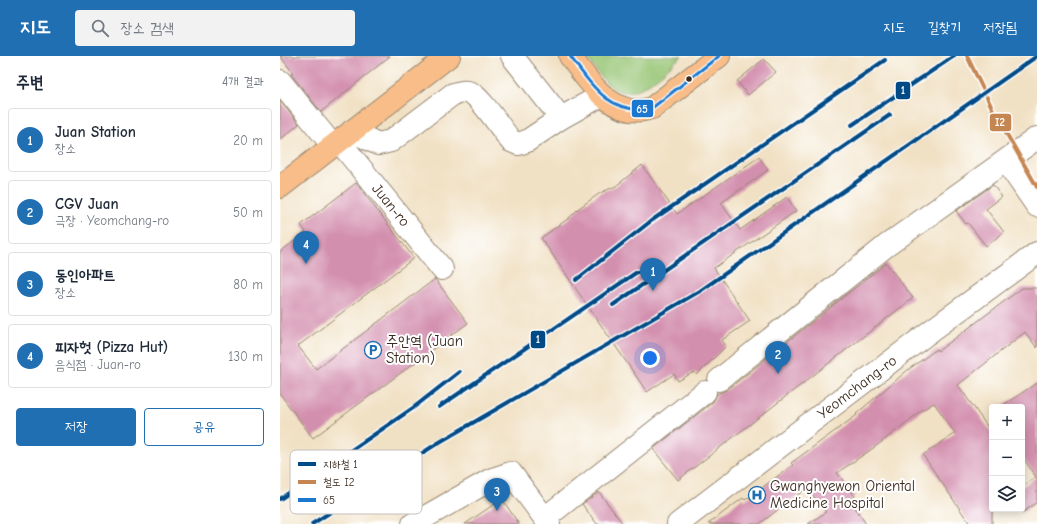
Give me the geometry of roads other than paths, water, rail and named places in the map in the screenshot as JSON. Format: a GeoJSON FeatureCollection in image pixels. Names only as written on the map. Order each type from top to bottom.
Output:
{"type":"FeatureCollection","features":[{"type":"Feature","properties":{"kind":"main road"},"geometry":{"type":"LineString","coordinates":[[280,186],[449,56]]}},
{"type":"Feature","properties":{"kind":"main road"},"geometry":{"type":"LineString","coordinates":[[570,56],[602,95],[610,102],[642,112],[652,108],[720,56]]}},
{"type":"Feature","properties":{"kind":"street"},"geometry":{"type":"LineString","coordinates":[[512,56],[561,118]]}},
{"type":"Feature","properties":{"kind":"street","name":"Juan-ro"},"geometry":{"type":"LineString","coordinates":[[280,81],[341,139],[442,269]]}},
{"type":"Feature","properties":{"kind":"street"},"geometry":{"type":"LineString","coordinates":[[341,139],[378,144],[391,141],[453,94],[464,91],[472,93],[511,141],[518,144],[526,141],[561,118],[602,95]]}},
{"type":"Feature","properties":{"kind":"street"},"geometry":{"type":"LineString","coordinates":[[414,524],[490,480],[511,472],[547,521],[886,246],[1037,138]]}},
{"type":"Feature","properties":{"kind":"street"},"geometry":{"type":"LineString","coordinates":[[1006,161],[1037,206]]}},
{"type":"Feature","properties":{"kind":"street","name":"Yeomchang-ro"},"geometry":{"type":"LineString","coordinates":[[678,524],[926,334],[1037,253]]}},
{"type":"Feature","properties":{"kind":"metro line","name":"1"},"geometry":{"type":"LineString","coordinates":[[852,125],[954,56]]}},
{"type":"Feature","properties":{"kind":"metro line","name":"1"},"geometry":{"type":"LineString","coordinates":[[422,453],[700,291],[1037,56]]}},
{"type":"Feature","properties":{"kind":"metro line","name":"1"},"geometry":{"type":"LineString","coordinates":[[576,280],[651,221],[885,60]]}},
{"type":"Feature","properties":{"kind":"metro line","name":"1"},"geometry":{"type":"LineString","coordinates":[[613,305],[890,115]]}},
{"type":"Feature","properties":{"kind":"metro line","name":"1"},"geometry":{"type":"LineString","coordinates":[[439,407],[637,272]]}},
{"type":"Feature","properties":{"kind":"metro line","name":"1"},"geometry":{"type":"LineString","coordinates":[[352,450],[413,408],[459,372]]}},
{"type":"Feature","properties":{"kind":"metro line","name":"1"},"geometry":{"type":"LineString","coordinates":[[280,499],[290,492]]}},
{"type":"Feature","properties":{"kind":"metro line","name":"1"},"geometry":{"type":"LineString","coordinates":[[312,524],[328,514]]}},
{"type":"Feature","properties":{"kind":"rail line","name":"I2"},"geometry":{"type":"LineString","coordinates":[[967,56],[993,110],[1037,187]]}},
{"type":"Feature","properties":{"kind":"place","name":"피자헛 (Pizza Hut)"},"geometry":{"type":"Point","coordinates":[306,264]}},
{"type":"Feature","properties":{"kind":"place","name":"Juan Station"},"geometry":{"type":"Point","coordinates":[653,291]}},
{"type":"Feature","properties":{"kind":"place","name":"주안역 (Juan Station)"},"geometry":{"type":"Point","coordinates":[373,350]}},
{"type":"Feature","properties":{"kind":"place","name":"CGV Juan"},"geometry":{"type":"Point","coordinates":[778,374]}},
{"type":"Feature","properties":{"kind":"place","name":"Gwanghyewon Oriental Medicine Hospital"},"geometry":{"type":"Point","coordinates":[757,495]}},
{"type":"Feature","properties":{"kind":"place","name":"동인아파트"},"geometry":{"type":"Point","coordinates":[497,511]}}]}
